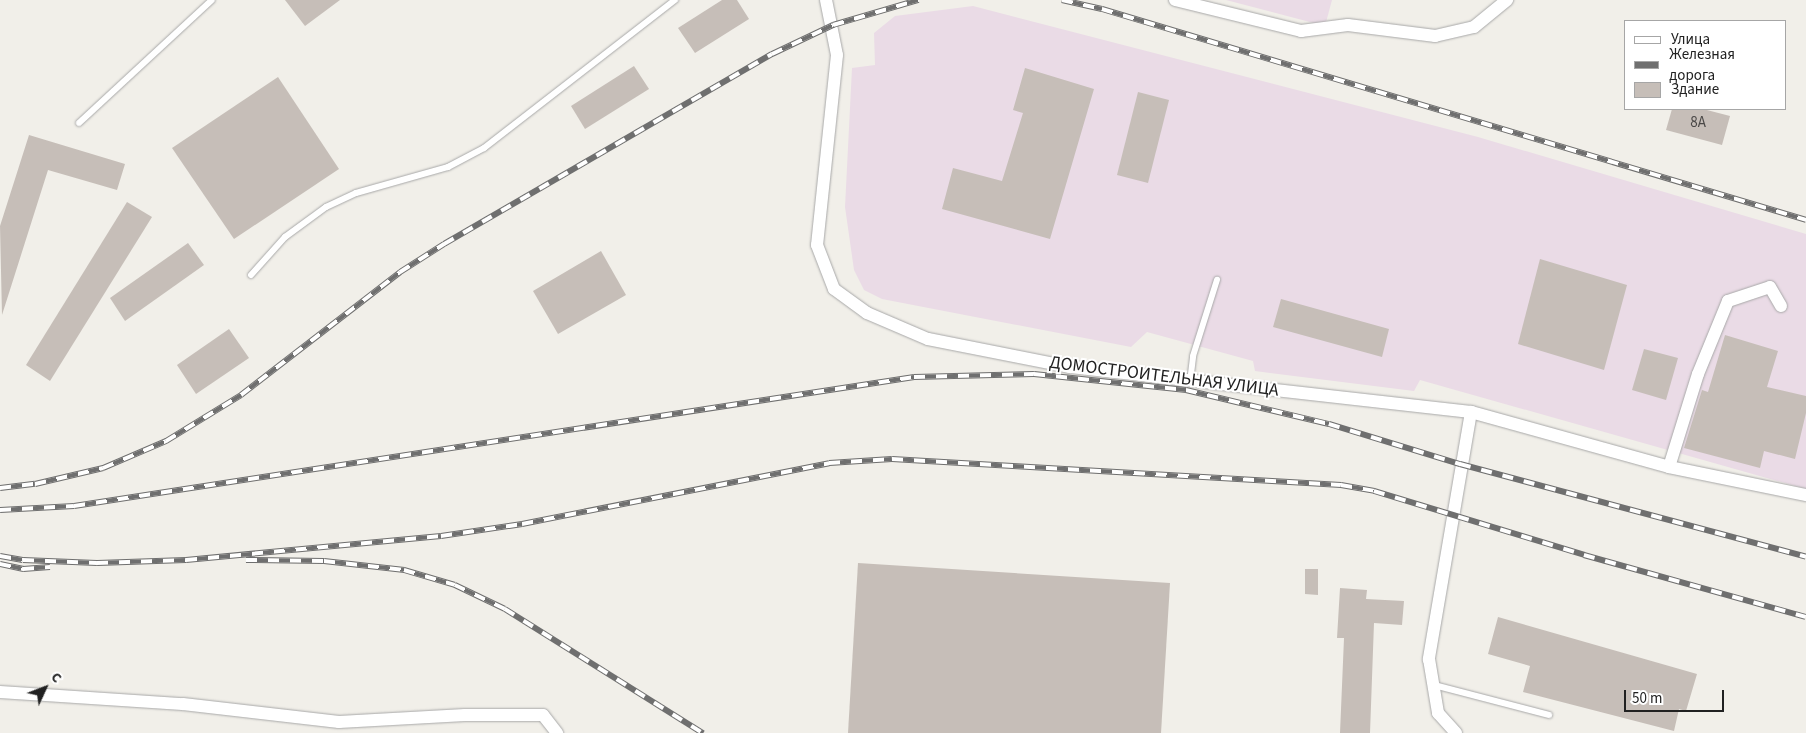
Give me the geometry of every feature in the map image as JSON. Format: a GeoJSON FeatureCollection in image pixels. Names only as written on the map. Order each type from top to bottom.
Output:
{"type":"FeatureCollection","features":[{"type":"Feature","properties":{"kind":"street","name":"ДОМОСТРОИТЕЛЬНАЯ УЛИЦА"},"geometry":{"type":"LineString","coordinates":[[826,0],[837,55],[817,245],[834,289],[867,313],[928,339],[1070,367],[1190,382],[1471,412],[1669,467],[1806,495]]}},
{"type":"Feature","properties":{"kind":"street"},"geometry":{"type":"LineString","coordinates":[[1175,0],[1301,31],[1348,25],[1435,36],[1474,27],[1507,0]]}},
{"type":"Feature","properties":{"kind":"street"},"geometry":{"type":"LineString","coordinates":[[1669,467],[1698,374],[1728,300],[1770,287],[1781,306]]}},
{"type":"Feature","properties":{"kind":"street"},"geometry":{"type":"LineString","coordinates":[[1455,732],[1438,714],[1429,659],[1471,412]]}},
{"type":"Feature","properties":{"kind":"street"},"geometry":{"type":"LineString","coordinates":[[0,692],[183,704],[339,722],[465,715],[542,715],[557,733]]}},
{"type":"Feature","properties":{"kind":"lane"},"geometry":{"type":"LineString","coordinates":[[79,123],[212,0]]}},
{"type":"Feature","properties":{"kind":"lane"},"geometry":{"type":"LineString","coordinates":[[252,275],[285,237],[326,207],[356,193],[448,167],[484,148],[675,0]]}},
{"type":"Feature","properties":{"kind":"lane"},"geometry":{"type":"LineString","coordinates":[[1190,382],[1193,356],[1217,280]]}},
{"type":"Feature","properties":{"kind":"lane"},"geometry":{"type":"LineString","coordinates":[[1432,684],[1549,715]]}},
{"type":"Feature","properties":{"kind":"shaded area"},"geometry":{"type":"Polygon","coordinates":[[[1226,0],[1332,0],[1325,26],[1226,0]]]}},
{"type":"Feature","properties":{"kind":"shaded area"},"geometry":{"type":"Polygon","coordinates":[[[973,6],[1478,137],[1806,234],[1806,489],[1420,380],[1414,391],[1255,371],[1253,361],[1147,332],[1131,347],[882,299],[864,290],[854,270],[845,207],[852,68],[875,65],[874,33],[895,16],[973,6]]]}},
{"type":"Feature","properties":{"kind":"building"},"geometry":{"type":"Polygon","coordinates":[[[285,0],[340,0],[305,26],[285,0]]]}},
{"type":"Feature","properties":{"kind":"building"},"geometry":{"type":"Polygon","coordinates":[[[722,0],[737,0],[749,19],[695,53],[678,28],[722,0]]]}},
{"type":"Feature","properties":{"kind":"building"},"geometry":{"type":"Polygon","coordinates":[[[634,66],[649,89],[585,129],[571,106],[634,66]]]}},
{"type":"Feature","properties":{"kind":"building"},"geometry":{"type":"Polygon","coordinates":[[[1025,68],[1094,89],[1050,239],[942,209],[953,168],[1002,181],[1023,113],[1013,110],[1025,68]]]}},
{"type":"Feature","properties":{"kind":"building"},"geometry":{"type":"Polygon","coordinates":[[[278,77],[339,169],[234,239],[172,148],[278,77]]]}},
{"type":"Feature","properties":{"kind":"building"},"geometry":{"type":"Polygon","coordinates":[[[1138,92],[1169,100],[1148,183],[1117,175],[1138,92]]]}},
{"type":"Feature","properties":{"kind":"building"},"geometry":{"type":"Polygon","coordinates":[[[1672,110],[1707,110],[1730,116],[1722,145],[1666,130],[1672,110]]]}},
{"type":"Feature","properties":{"kind":"building"},"geometry":{"type":"Polygon","coordinates":[[[29,135],[125,164],[117,190],[48,170],[2,315],[0,226],[29,135]]]}},
{"type":"Feature","properties":{"kind":"building"},"geometry":{"type":"Polygon","coordinates":[[[127,202],[152,217],[50,381],[26,365],[127,202]]]}},
{"type":"Feature","properties":{"kind":"building"},"geometry":{"type":"Polygon","coordinates":[[[188,243],[204,265],[125,321],[110,298],[188,243]]]}},
{"type":"Feature","properties":{"kind":"building"},"geometry":{"type":"Polygon","coordinates":[[[601,251],[626,295],[558,334],[533,291],[601,251]]]}},
{"type":"Feature","properties":{"kind":"building"},"geometry":{"type":"Polygon","coordinates":[[[1540,259],[1627,285],[1604,370],[1518,344],[1540,259]]]}},
{"type":"Feature","properties":{"kind":"building"},"geometry":{"type":"Polygon","coordinates":[[[1281,299],[1389,329],[1382,357],[1273,327],[1281,299]]]}},
{"type":"Feature","properties":{"kind":"building"},"geometry":{"type":"Polygon","coordinates":[[[229,329],[249,358],[196,394],[177,365],[229,329]]]}},
{"type":"Feature","properties":{"kind":"building"},"geometry":{"type":"Polygon","coordinates":[[[1725,335],[1778,351],[1767,387],[1806,396],[1806,413],[1795,459],[1764,451],[1760,468],[1684,448],[1702,390],[1708,392],[1725,335]]]}},
{"type":"Feature","properties":{"kind":"building"},"geometry":{"type":"Polygon","coordinates":[[[1644,349],[1678,358],[1666,400],[1632,390],[1644,349]]]}},
{"type":"Feature","properties":{"kind":"building"},"geometry":{"type":"Polygon","coordinates":[[[858,563],[1170,583],[1161,733],[848,733],[858,563]]]}},
{"type":"Feature","properties":{"kind":"building"},"geometry":{"type":"Polygon","coordinates":[[[1305,569],[1318,569],[1318,595],[1305,594],[1305,569]]]}},
{"type":"Feature","properties":{"kind":"building"},"geometry":{"type":"Polygon","coordinates":[[[1340,588],[1367,590],[1366,599],[1404,601],[1402,625],[1374,623],[1370,733],[1340,733],[1344,638],[1337,638],[1340,588]]]}},
{"type":"Feature","properties":{"kind":"building"},"geometry":{"type":"Polygon","coordinates":[[[1498,617],[1697,674],[1686,711],[1679,709],[1674,731],[1523,692],[1530,666],[1488,654],[1498,617]]]}},
{"type":"Feature","properties":{"kind":"railway"},"geometry":{"type":"LineString","coordinates":[[0,488],[35,484],[103,468],[166,441],[241,395],[400,272],[444,244],[772,54],[833,25],[918,0]]}},
{"type":"Feature","properties":{"kind":"railway"},"geometry":{"type":"LineString","coordinates":[[1062,0],[1102,9],[1806,220]]}},
{"type":"Feature","properties":{"kind":"railway"},"geometry":{"type":"LineString","coordinates":[[0,510],[74,506],[914,377],[1034,374],[1186,390],[1329,424],[1460,464],[1806,557]]}},
{"type":"Feature","properties":{"kind":"railway"},"geometry":{"type":"LineString","coordinates":[[0,556],[23,560],[97,563],[186,560],[441,536],[522,524],[829,463],[892,459],[1341,485],[1374,491],[1584,555],[1806,617]]}},
{"type":"Feature","properties":{"kind":"railway"},"geometry":{"type":"LineString","coordinates":[[246,560],[324,561],[404,570],[455,585],[505,609],[703,733]]}},
{"type":"Feature","properties":{"kind":"railway"},"geometry":{"type":"LineString","coordinates":[[0,564],[23,569],[50,567]]}}]}
